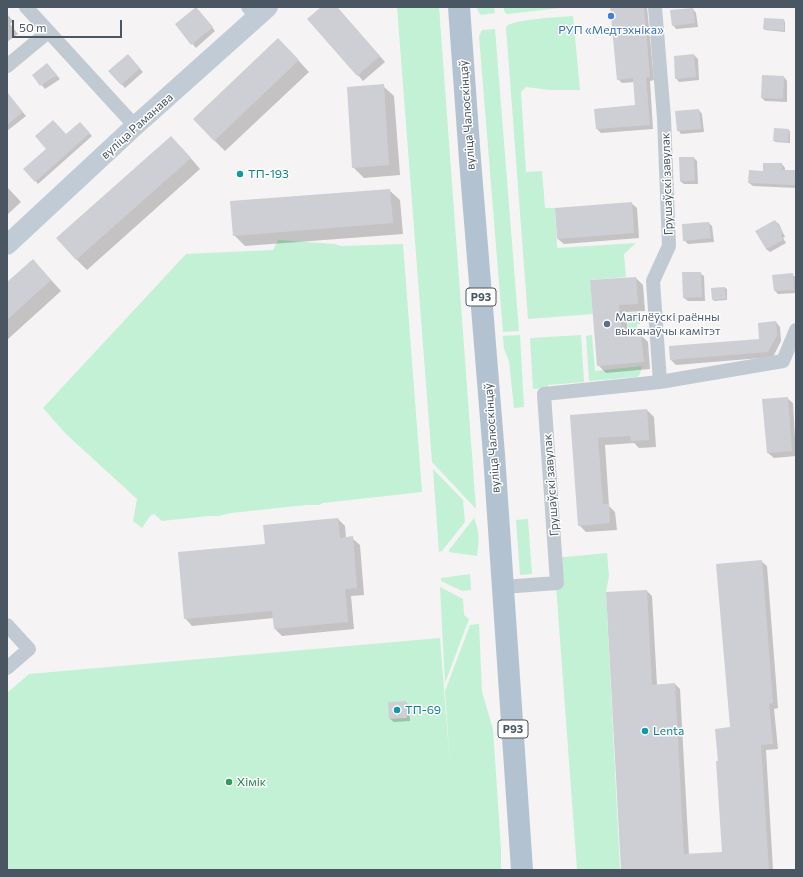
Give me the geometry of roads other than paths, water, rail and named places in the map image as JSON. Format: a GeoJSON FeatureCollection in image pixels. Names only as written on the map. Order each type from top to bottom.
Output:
{"type":"FeatureCollection","features":[{"type":"Feature","properties":{"kind":"main road","name":"вуліца Чалюскінцаў"},"geometry":{"type":"LineString","coordinates":[[459,7],[470,168],[494,447],[522,870]]}},
{"type":"Feature","properties":{"kind":"main road","name":"вуліца Раманава"},"geometry":{"type":"LineString","coordinates":[[7,245],[258,10]]}},
{"type":"Feature","properties":{"kind":"street"},"geometry":{"type":"LineString","coordinates":[[26,7],[135,126]]}},
{"type":"Feature","properties":{"kind":"street","name":"Грушаўскі завулак"},"geometry":{"type":"LineString","coordinates":[[503,587],[557,583],[544,394],[660,382],[653,281],[669,246],[664,118],[655,7]]}},
{"type":"Feature","properties":{"kind":"street"},"geometry":{"type":"LineString","coordinates":[[7,66],[48,32]]}},
{"type":"Feature","properties":{"kind":"street"},"geometry":{"type":"LineString","coordinates":[[660,382],[783,361],[796,330]]}},
{"type":"Feature","properties":{"kind":"street"},"geometry":{"type":"LineString","coordinates":[[7,625],[29,649],[7,668]]}},
{"type":"Feature","properties":{"kind":"place","name":"РУП «Медтэхніка»"},"geometry":{"type":"Point","coordinates":[611,16]}},
{"type":"Feature","properties":{"kind":"place","name":"ТП-193"},"geometry":{"type":"Point","coordinates":[240,174]}},
{"type":"Feature","properties":{"kind":"place","name":"Магілёўскі раённы выканаўчы камітэт"},"geometry":{"type":"Point","coordinates":[607,324]}},
{"type":"Feature","properties":{"kind":"place","name":"ТП-69"},"geometry":{"type":"Point","coordinates":[397,710]}},
{"type":"Feature","properties":{"kind":"place","name":"Lenta"},"geometry":{"type":"Point","coordinates":[645,731]}},
{"type":"Feature","properties":{"kind":"place","name":"Хімік"},"geometry":{"type":"Point","coordinates":[229,782]}}]}
